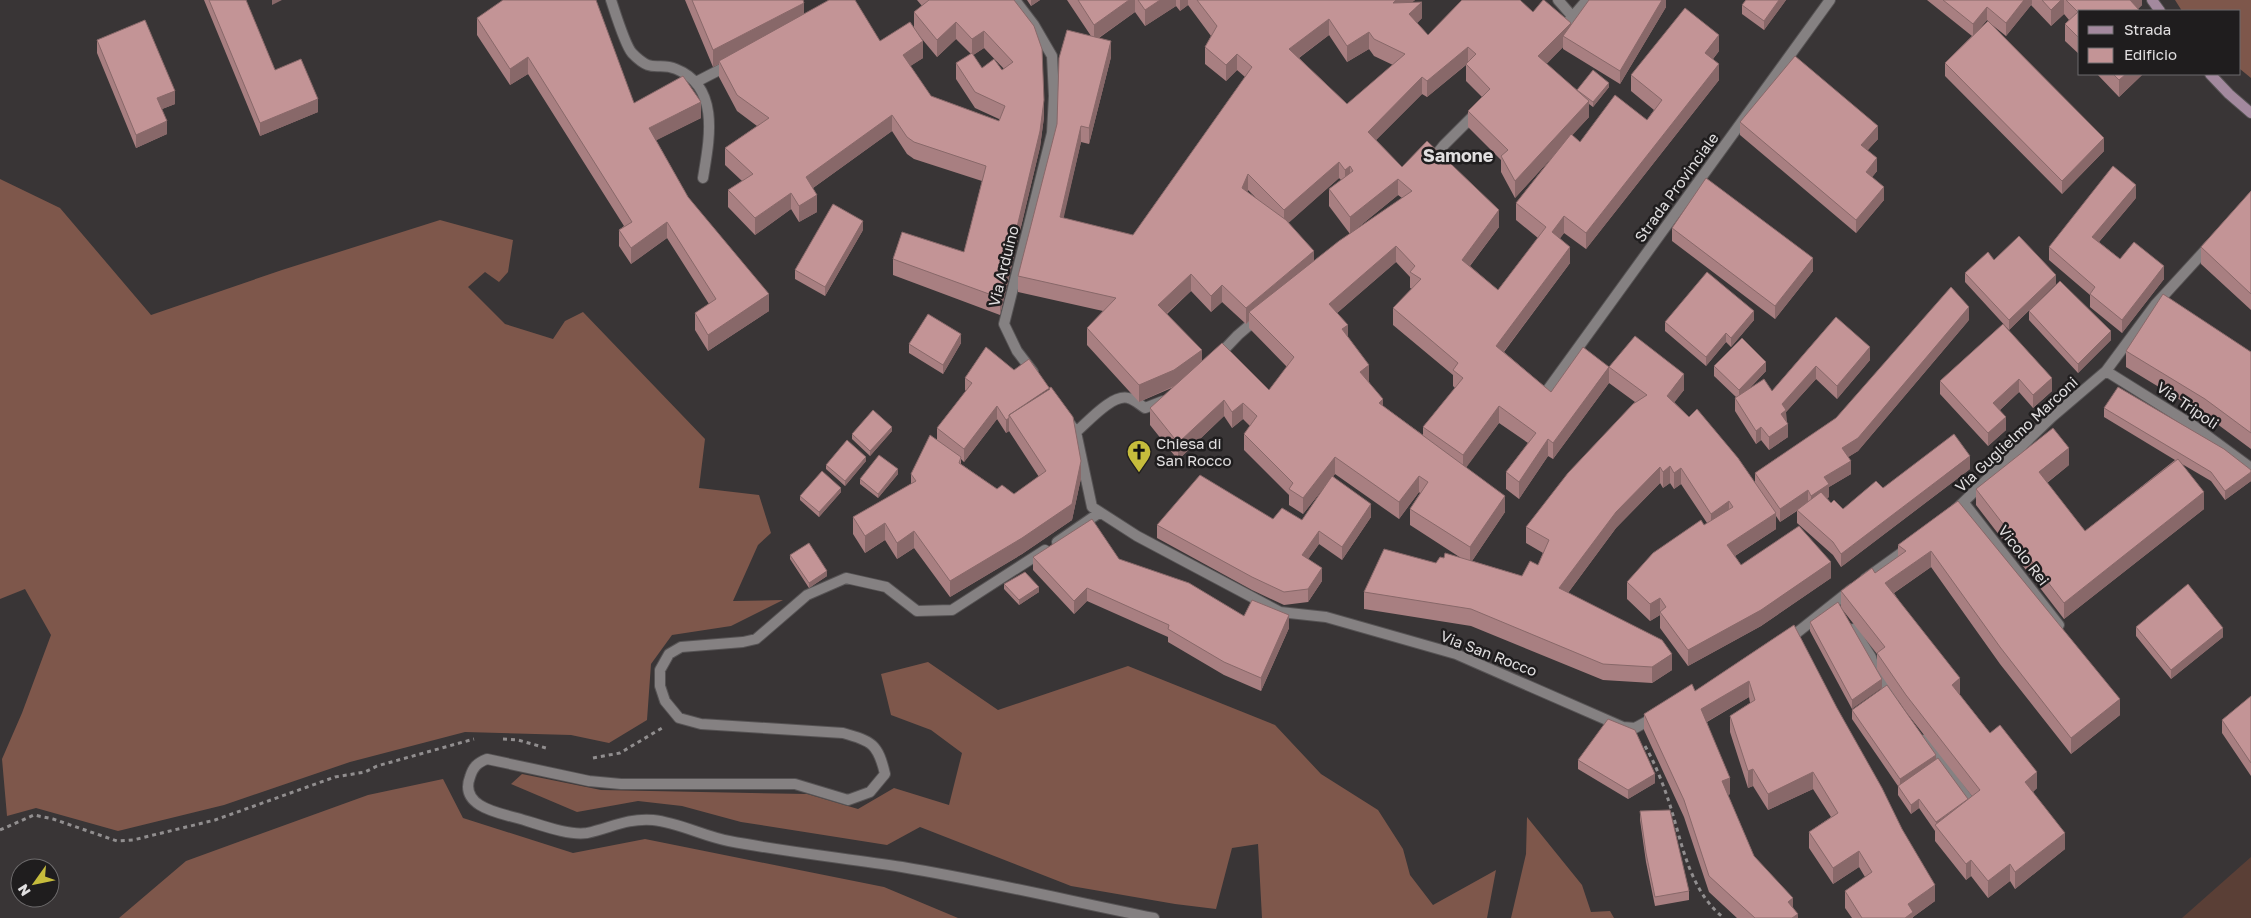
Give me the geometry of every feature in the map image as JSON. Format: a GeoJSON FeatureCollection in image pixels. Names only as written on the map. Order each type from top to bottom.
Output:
{"type":"FeatureCollection","features":[{"type":"Feature","properties":{"kind":"main road"},"geometry":{"type":"LineString","coordinates":[[2211,75],[2251,113]]}},
{"type":"Feature","properties":{"kind":"street"},"geometry":{"type":"LineString","coordinates":[[611,0],[630,52],[647,67],[676,69],[696,82],[709,112],[710,136],[703,178]]}},
{"type":"Feature","properties":{"kind":"street","name":"Via Arduino"},"geometry":{"type":"LineString","coordinates":[[1015,0],[1034,25],[1052,56],[1052,133],[1004,324],[1017,351],[1038,380]]}},
{"type":"Feature","properties":{"kind":"street"},"geometry":{"type":"LineString","coordinates":[[1558,0],[1572,16]]}},
{"type":"Feature","properties":{"kind":"street"},"geometry":{"type":"LineString","coordinates":[[1561,30],[1587,0]]}},
{"type":"Feature","properties":{"kind":"street","name":"Strada Provinciale"},"geometry":{"type":"LineString","coordinates":[[1546,392],[1830,0]]}},
{"type":"Feature","properties":{"kind":"street"},"geometry":{"type":"LineString","coordinates":[[696,82],[739,59]]}},
{"type":"Feature","properties":{"kind":"street"},"geometry":{"type":"LineString","coordinates":[[1431,161],[1444,145],[1481,109]]}},
{"type":"Feature","properties":{"kind":"street","name":"Via Guglielmo Marconi"},"geometry":{"type":"LineString","coordinates":[[1942,521],[1964,503],[2052,417],[2106,371],[2155,305],[2214,241]]}},
{"type":"Feature","properties":{"kind":"street"},"geometry":{"type":"LineString","coordinates":[[1209,365],[1238,335],[1267,310]]}},
{"type":"Feature","properties":{"kind":"street","name":"Via Tripoli"},"geometry":{"type":"LineString","coordinates":[[2106,371],[2194,426],[2251,468]]}},
{"type":"Feature","properties":{"kind":"street"},"geometry":{"type":"LineString","coordinates":[[1076,432],[1108,404],[1120,398],[1130,398],[1145,408],[1158,405],[1174,394]]}},
{"type":"Feature","properties":{"kind":"street"},"geometry":{"type":"LineString","coordinates":[[1060,410],[1076,432],[1092,507],[1099,514],[979,594],[952,610],[917,611],[886,587],[846,578],[807,595],[756,638],[743,642],[681,647],[669,654],[660,670],[660,686],[665,701],[679,718],[701,724],[843,733],[864,739],[880,752],[885,774],[870,792],[848,800],[795,784],[621,784],[589,781],[487,759],[478,762],[472,770],[468,780],[470,791],[474,800],[490,811],[571,833],[586,833],[628,820],[653,820],[678,825],[728,841],[903,867],[1154,918]]}},
{"type":"Feature","properties":{"kind":"street","name":"Vicolo Rei"},"geometry":{"type":"LineString","coordinates":[[1964,503],[2059,625]]}},
{"type":"Feature","properties":{"kind":"street","name":"Via San Rocco"},"geometry":{"type":"LineString","coordinates":[[1099,514],[1136,536],[1280,612],[1326,616],[1456,654],[1623,727],[1635,728]]}},
{"type":"Feature","properties":{"kind":"street"},"geometry":{"type":"LineString","coordinates":[[1777,646],[1839,609],[1920,539]]}},
{"type":"Feature","properties":{"kind":"street"},"geometry":{"type":"LineString","coordinates":[[1839,609],[1871,657],[1876,671],[1899,706]]}},
{"type":"Feature","properties":{"kind":"street"},"geometry":{"type":"LineString","coordinates":[[1635,728],[1661,714]]}},
{"type":"Feature","properties":{"kind":"street"},"geometry":{"type":"LineString","coordinates":[[1920,734],[1973,806]]}},
{"type":"Feature","properties":{"kind":"path"},"geometry":{"type":"LineString","coordinates":[[592,758],[620,753],[679,718]]}},
{"type":"Feature","properties":{"kind":"path"},"geometry":{"type":"LineString","coordinates":[[1635,728],[1647,750],[1668,800],[1694,881],[1716,911],[1724,918]]}},
{"type":"Feature","properties":{"kind":"path"},"geometry":{"type":"LineString","coordinates":[[0,830],[34,816],[54,820],[117,841],[133,840],[215,820],[335,778],[365,772],[377,766],[480,738]]}},
{"type":"Feature","properties":{"kind":"path"},"geometry":{"type":"LineString","coordinates":[[499,738],[518,740],[552,749]]}},
{"type":"Feature","properties":{"kind":"shaded area"},"geometry":{"type":"Polygon","coordinates":[[[2175,0],[2251,0],[2251,78],[2241,70],[2241,10],[2181,10],[2175,0]]]}},
{"type":"Feature","properties":{"kind":"shaded area"},"geometry":{"type":"Polygon","coordinates":[[[0,179],[60,208],[151,315],[282,270],[440,220],[513,240],[508,272],[499,282],[485,272],[468,287],[505,324],[553,339],[565,321],[583,312],[705,439],[699,488],[759,495],[771,533],[758,545],[733,601],[783,600],[731,626],[672,635],[651,664],[647,720],[609,743],[571,735],[465,732],[350,762],[224,805],[118,831],[36,808],[7,816],[2,759],[22,713],[51,635],[25,589],[0,599],[0,179]]]}},
{"type":"Feature","properties":{"kind":"shaded area"},"geometry":{"type":"Polygon","coordinates":[[[928,662],[998,710],[1128,666],[1275,725],[1321,774],[1378,810],[1403,849],[1410,875],[1433,905],[1496,870],[1487,918],[1262,918],[1258,844],[1232,848],[1216,909],[1071,886],[920,827],[887,845],[741,822],[682,806],[638,801],[577,812],[511,784],[522,774],[601,790],[807,794],[858,809],[894,788],[949,805],[962,753],[931,730],[891,715],[881,674],[928,662]]]}},
{"type":"Feature","properties":{"kind":"shaded area"},"geometry":{"type":"Polygon","coordinates":[[[443,779],[463,818],[573,853],[645,839],[884,887],[958,918],[119,918],[186,861],[368,795],[443,779]]]}},
{"type":"Feature","properties":{"kind":"shaded area"},"geometry":{"type":"Polygon","coordinates":[[[1527,817],[1582,885],[1591,912],[1610,911],[1614,918],[1511,918],[1526,854],[1527,817]]]}},
{"type":"Feature","properties":{"kind":"shaded area"},"geometry":{"type":"Polygon","coordinates":[[[2251,857],[2251,918],[2182,918],[2251,857]]]}},
{"type":"Feature","properties":{"kind":"building"},"geometry":{"type":"Polygon","coordinates":[[[209,0],[246,0],[275,70],[301,59],[318,99],[260,123],[209,0]]]}},
{"type":"Feature","properties":{"kind":"building"},"geometry":{"type":"Polygon","coordinates":[[[503,0],[596,0],[634,103],[683,76],[701,102],[649,128],[688,197],[769,294],[708,335],[695,313],[716,299],[667,222],[631,248],[619,230],[632,222],[528,57],[510,69],[477,18],[503,0]]]}},
{"type":"Feature","properties":{"kind":"building"},"geometry":{"type":"Polygon","coordinates":[[[692,0],[803,0],[804,3],[713,50],[692,0]]]}},
{"type":"Feature","properties":{"kind":"building"},"geometry":{"type":"Polygon","coordinates":[[[829,0],[855,0],[880,41],[910,22],[923,41],[903,55],[931,96],[999,121],[1005,106],[975,92],[956,63],[972,53],[982,68],[994,59],[1002,70],[1013,62],[984,31],[972,39],[956,22],[937,40],[914,12],[929,0],[1014,0],[1034,26],[1042,49],[1044,100],[1040,131],[1000,298],[893,259],[902,232],[964,252],[986,166],[914,142],[907,137],[892,115],[806,177],[817,195],[799,206],[791,193],[755,218],[728,190],[753,174],[725,148],[769,118],[737,95],[719,61],[829,0]]]}},
{"type":"Feature","properties":{"kind":"building"},"geometry":{"type":"Polygon","coordinates":[[[1078,0],[1129,0],[1094,25],[1078,0]]]}},
{"type":"Feature","properties":{"kind":"building"},"geometry":{"type":"Polygon","coordinates":[[[1138,0],[1160,0],[1145,10],[1138,0]]]}},
{"type":"Feature","properties":{"kind":"building"},"geometry":{"type":"Polygon","coordinates":[[[1197,0],[1396,0],[1393,3],[1422,2],[1409,14],[1428,35],[1462,0],[1520,0],[1533,12],[1544,0],[1571,23],[1538,56],[1589,101],[1515,181],[1501,156],[1508,150],[1468,111],[1490,89],[1466,64],[1476,54],[1468,47],[1427,81],[1422,77],[1368,132],[1402,167],[1427,141],[1499,210],[1462,260],[1498,290],[1546,227],[1516,203],[1571,134],[1580,142],[1615,95],[1647,120],[1662,100],[1631,75],[1685,8],[1719,35],[1705,53],[1719,64],[1586,233],[1564,216],[1552,232],[1570,247],[1496,346],[1551,392],[1583,347],[1609,367],[1553,443],[1548,439],[1519,482],[1506,472],[1536,433],[1499,406],[1463,455],[1423,427],[1463,378],[1453,370],[1458,363],[1393,308],[1421,279],[1410,272],[1415,266],[1396,246],[1329,304],[1348,325],[1342,329],[1369,365],[1360,372],[1383,399],[1379,403],[1505,496],[1470,547],[1410,509],[1428,482],[1419,476],[1399,502],[1335,457],[1303,498],[1289,489],[1293,483],[1244,434],[1257,416],[1243,403],[1232,412],[1224,400],[1178,443],[1150,408],[1222,343],[1269,390],[1294,357],[1249,312],[1339,241],[1412,191],[1398,179],[1350,217],[1329,189],[1353,171],[1350,166],[1345,170],[1339,162],[1284,210],[1248,174],[1242,188],[1286,220],[1314,251],[1246,308],[1222,285],[1211,296],[1191,274],[1158,305],[1202,350],[1174,370],[1139,385],[1087,328],[1116,298],[1018,276],[1057,124],[1059,58],[1067,30],[1111,41],[1089,128],[1081,126],[1060,217],[1133,235],[1252,67],[1237,54],[1226,65],[1205,47],[1217,26],[1197,0]],[[1329,19],[1289,49],[1347,104],[1405,54],[1374,39],[1369,32],[1347,46],[1329,19]]]}},
{"type":"Feature","properties":{"kind":"building"},"geometry":{"type":"Polygon","coordinates":[[[1589,0],[1662,0],[1620,71],[1563,36],[1589,0]]]}},
{"type":"Feature","properties":{"kind":"building"},"geometry":{"type":"Polygon","coordinates":[[[1746,0],[1779,0],[1764,21],[1742,5],[1746,0]]]}},
{"type":"Feature","properties":{"kind":"building"},"geometry":{"type":"Polygon","coordinates":[[[1943,0],[2024,0],[2006,23],[1987,7],[1973,24],[1943,0]]]}},
{"type":"Feature","properties":{"kind":"building"},"geometry":{"type":"Polygon","coordinates":[[[2042,0],[2061,0],[2051,10],[2042,0]]]}},
{"type":"Feature","properties":{"kind":"building"},"geometry":{"type":"Polygon","coordinates":[[[2066,0],[2130,0],[2139,10],[2078,10],[2078,12],[2066,0]]]}},
{"type":"Feature","properties":{"kind":"building"},"geometry":{"type":"Polygon","coordinates":[[[2078,12],[2078,37],[2065,24],[2078,12]]]}},
{"type":"Feature","properties":{"kind":"building"},"geometry":{"type":"Polygon","coordinates":[[[145,20],[175,91],[157,98],[167,121],[136,135],[97,40],[145,20]]]}},
{"type":"Feature","properties":{"kind":"building"},"geometry":{"type":"Polygon","coordinates":[[[1988,21],[2104,138],[2062,181],[1945,63],[1988,21]]]}},
{"type":"Feature","properties":{"kind":"building"},"geometry":{"type":"Polygon","coordinates":[[[1795,56],[1878,126],[1861,145],[1877,158],[1866,172],[1884,187],[1856,220],[1740,122],[1795,56]]]}},
{"type":"Feature","properties":{"kind":"building"},"geometry":{"type":"Polygon","coordinates":[[[1593,70],[1609,83],[1593,102],[1577,90],[1593,70]]]}},
{"type":"Feature","properties":{"kind":"building"},"geometry":{"type":"Polygon","coordinates":[[[2114,75],[2125,75],[2119,80],[2114,75]]]}},
{"type":"Feature","properties":{"kind":"building"},"geometry":{"type":"Polygon","coordinates":[[[2113,166],[2136,185],[2092,237],[2120,259],[2134,242],[2164,266],[2122,320],[2090,294],[2095,287],[2049,247],[2113,166]]]}},
{"type":"Feature","properties":{"kind":"building"},"geometry":{"type":"Polygon","coordinates":[[[1706,178],[1813,258],[1775,306],[1672,228],[1706,178]]]}},
{"type":"Feature","properties":{"kind":"building"},"geometry":{"type":"Polygon","coordinates":[[[2251,191],[2251,294],[2201,247],[2251,191]]]}},
{"type":"Feature","properties":{"kind":"building"},"geometry":{"type":"Polygon","coordinates":[[[833,204],[863,221],[825,287],[795,270],[833,204]]]}},
{"type":"Feature","properties":{"kind":"building"},"geometry":{"type":"Polygon","coordinates":[[[2019,236],[2056,275],[2009,320],[1965,273],[1988,252],[1994,260],[2019,236]]]}},
{"type":"Feature","properties":{"kind":"building"},"geometry":{"type":"Polygon","coordinates":[[[1707,272],[1754,311],[1731,338],[1726,333],[1706,357],[1665,322],[1707,272]]]}},
{"type":"Feature","properties":{"kind":"building"},"geometry":{"type":"Polygon","coordinates":[[[2060,281],[2111,331],[2078,364],[2029,311],[2060,281]]]}},
{"type":"Feature","properties":{"kind":"building"},"geometry":{"type":"Polygon","coordinates":[[[1951,287],[1969,307],[1858,438],[1842,448],[1851,461],[1824,477],[1829,484],[1811,496],[1808,490],[1780,509],[1755,473],[1836,418],[1951,287]]]}},
{"type":"Feature","properties":{"kind":"building"},"geometry":{"type":"Polygon","coordinates":[[[2163,294],[2251,352],[2251,433],[2205,399],[2126,351],[2163,294]]]}},
{"type":"Feature","properties":{"kind":"building"},"geometry":{"type":"Polygon","coordinates":[[[928,314],[961,334],[943,365],[909,344],[928,314]]]}},
{"type":"Feature","properties":{"kind":"building"},"geometry":{"type":"Polygon","coordinates":[[[1836,317],[1870,347],[1837,386],[1816,366],[1782,404],[1786,410],[1781,414],[1788,424],[1769,437],[1761,427],[1756,431],[1735,398],[1764,379],[1772,391],[1836,317]]]}},
{"type":"Feature","properties":{"kind":"building"},"geometry":{"type":"Polygon","coordinates":[[[2003,324],[2052,378],[2033,395],[2019,379],[1993,403],[2006,417],[1988,433],[1940,381],[2003,324]]]}},
{"type":"Feature","properties":{"kind":"building"},"geometry":{"type":"Polygon","coordinates":[[[1635,336],[1684,374],[1667,396],[1689,417],[1697,409],[1738,458],[1776,513],[1727,545],[1741,565],[1799,526],[1831,562],[1761,610],[1688,650],[1660,612],[1666,607],[1660,598],[1650,604],[1627,582],[1653,553],[1701,520],[1704,525],[1733,507],[1729,501],[1711,514],[1681,468],[1674,473],[1670,466],[1663,472],[1660,467],[1616,512],[1559,588],[1662,640],[1672,654],[1652,667],[1603,664],[1471,609],[1364,592],[1384,549],[1436,563],[1440,557],[1444,558],[1445,553],[1522,576],[1530,561],[1538,565],[1549,540],[1526,527],[1568,473],[1633,404],[1647,395],[1609,367],[1635,336]]]}},
{"type":"Feature","properties":{"kind":"building"},"geometry":{"type":"Polygon","coordinates":[[[1742,338],[1766,362],[1739,390],[1714,366],[1742,338]]]}},
{"type":"Feature","properties":{"kind":"building"},"geometry":{"type":"Polygon","coordinates":[[[986,347],[1014,370],[1029,359],[1050,389],[1009,415],[1009,418],[1006,420],[997,406],[964,449],[937,428],[972,383],[965,378],[986,347]]]}},
{"type":"Feature","properties":{"kind":"building"},"geometry":{"type":"Polygon","coordinates":[[[1051,387],[1073,417],[1081,461],[1072,504],[1022,538],[950,581],[914,531],[897,543],[885,523],[865,536],[853,517],[916,481],[911,474],[930,435],[961,457],[959,463],[997,489],[1002,485],[1014,494],[1046,471],[1009,415],[1051,387]]]}},
{"type":"Feature","properties":{"kind":"building"},"geometry":{"type":"Polygon","coordinates":[[[2118,387],[2224,449],[2251,470],[2251,472],[2225,491],[2211,472],[2104,408],[2118,387]]]}},
{"type":"Feature","properties":{"kind":"building"},"geometry":{"type":"Polygon","coordinates":[[[873,410],[892,427],[870,451],[852,434],[873,410]]]}},
{"type":"Feature","properties":{"kind":"building"},"geometry":{"type":"Polygon","coordinates":[[[2053,428],[2069,448],[2039,472],[2085,531],[2178,459],[2204,492],[2064,603],[1976,489],[2053,428]]]}},
{"type":"Feature","properties":{"kind":"building"},"geometry":{"type":"Polygon","coordinates":[[[1954,434],[1970,456],[1841,554],[1833,542],[1797,510],[1821,492],[1831,503],[1834,500],[1843,509],[1876,481],[1883,488],[1954,434]]]}},
{"type":"Feature","properties":{"kind":"building"},"geometry":{"type":"Polygon","coordinates":[[[847,440],[866,457],[845,481],[826,465],[847,440]]]}},
{"type":"Feature","properties":{"kind":"building"},"geometry":{"type":"Polygon","coordinates":[[[879,455],[898,469],[878,494],[860,479],[879,455]]]}},
{"type":"Feature","properties":{"kind":"building"},"geometry":{"type":"Polygon","coordinates":[[[822,471],[841,488],[819,512],[800,496],[822,471]]]}},
{"type":"Feature","properties":{"kind":"building"},"geometry":{"type":"Polygon","coordinates":[[[1200,475],[1273,519],[1282,508],[1302,520],[1332,476],[1371,504],[1342,547],[1319,531],[1302,555],[1322,568],[1308,589],[1284,592],[1252,577],[1157,525],[1200,475]]]}},
{"type":"Feature","properties":{"kind":"building"},"geometry":{"type":"Polygon","coordinates":[[[1958,501],[2120,699],[2071,738],[2000,647],[1931,551],[1885,583],[1960,678],[1952,685],[1990,733],[2000,725],[2037,772],[2025,782],[2065,833],[2015,872],[2010,864],[1988,881],[1971,860],[1966,864],[1935,825],[1980,790],[1906,695],[1877,653],[1885,647],[1841,591],[1872,568],[1875,573],[1906,551],[1898,545],[1958,501]]]}},
{"type":"Feature","properties":{"kind":"building"},"geometry":{"type":"Polygon","coordinates":[[[1092,519],[1119,559],[1189,583],[1244,616],[1252,600],[1289,615],[1261,678],[1224,662],[1168,629],[1169,625],[1087,588],[1074,601],[1033,557],[1092,519]]]}},
{"type":"Feature","properties":{"kind":"building"},"geometry":{"type":"Polygon","coordinates":[[[809,543],[827,571],[809,583],[790,555],[809,543]]]}},
{"type":"Feature","properties":{"kind":"building"},"geometry":{"type":"Polygon","coordinates":[[[1025,572],[1039,587],[1019,600],[1004,584],[1025,572]]]}},
{"type":"Feature","properties":{"kind":"building"},"geometry":{"type":"Polygon","coordinates":[[[2188,584],[2223,628],[2171,670],[2136,627],[2188,584]]]}},
{"type":"Feature","properties":{"kind":"building"},"geometry":{"type":"Polygon","coordinates":[[[1838,602],[1882,679],[1852,700],[1810,622],[1838,602]]]}},
{"type":"Feature","properties":{"kind":"building"},"geometry":{"type":"Polygon","coordinates":[[[1794,625],[1837,708],[1882,788],[1902,829],[1935,885],[1908,904],[1913,912],[1905,918],[1862,918],[1845,891],[1872,872],[1859,851],[1833,868],[1809,832],[1838,813],[1813,772],[1768,794],[1753,769],[1748,771],[1730,716],[1755,700],[1749,681],[1701,709],[1730,778],[1722,781],[1754,856],[1793,898],[1788,902],[1798,914],[1792,918],[1755,918],[1709,876],[1684,800],[1644,714],[1692,684],[1695,691],[1794,625]]]}},
{"type":"Feature","properties":{"kind":"building"},"geometry":{"type":"Polygon","coordinates":[[[1887,685],[1936,755],[1900,779],[1852,710],[1887,685]]]}},
{"type":"Feature","properties":{"kind":"building"},"geometry":{"type":"Polygon","coordinates":[[[2251,696],[2251,763],[2222,720],[2251,696]]]}},
{"type":"Feature","properties":{"kind":"building"},"geometry":{"type":"Polygon","coordinates":[[[1608,719],[1635,730],[1655,774],[1628,790],[1578,760],[1608,719]]]}},
{"type":"Feature","properties":{"kind":"building"},"geometry":{"type":"Polygon","coordinates":[[[1938,758],[1968,799],[1936,822],[1919,799],[1911,805],[1898,786],[1938,758]]]}},
{"type":"Feature","properties":{"kind":"building"},"geometry":{"type":"Polygon","coordinates":[[[1670,810],[1689,891],[1655,897],[1640,811],[1670,810]]]}},
{"type":"Feature","properties":{"kind":"place","name":"Chiesa di San Rocco"},"geometry":{"type":"Point","coordinates":[1139,473]}},
{"type":"Feature","properties":{"kind":"district","name":"Samone"},"geometry":{"type":"Point","coordinates":[1458,155]}}]}
